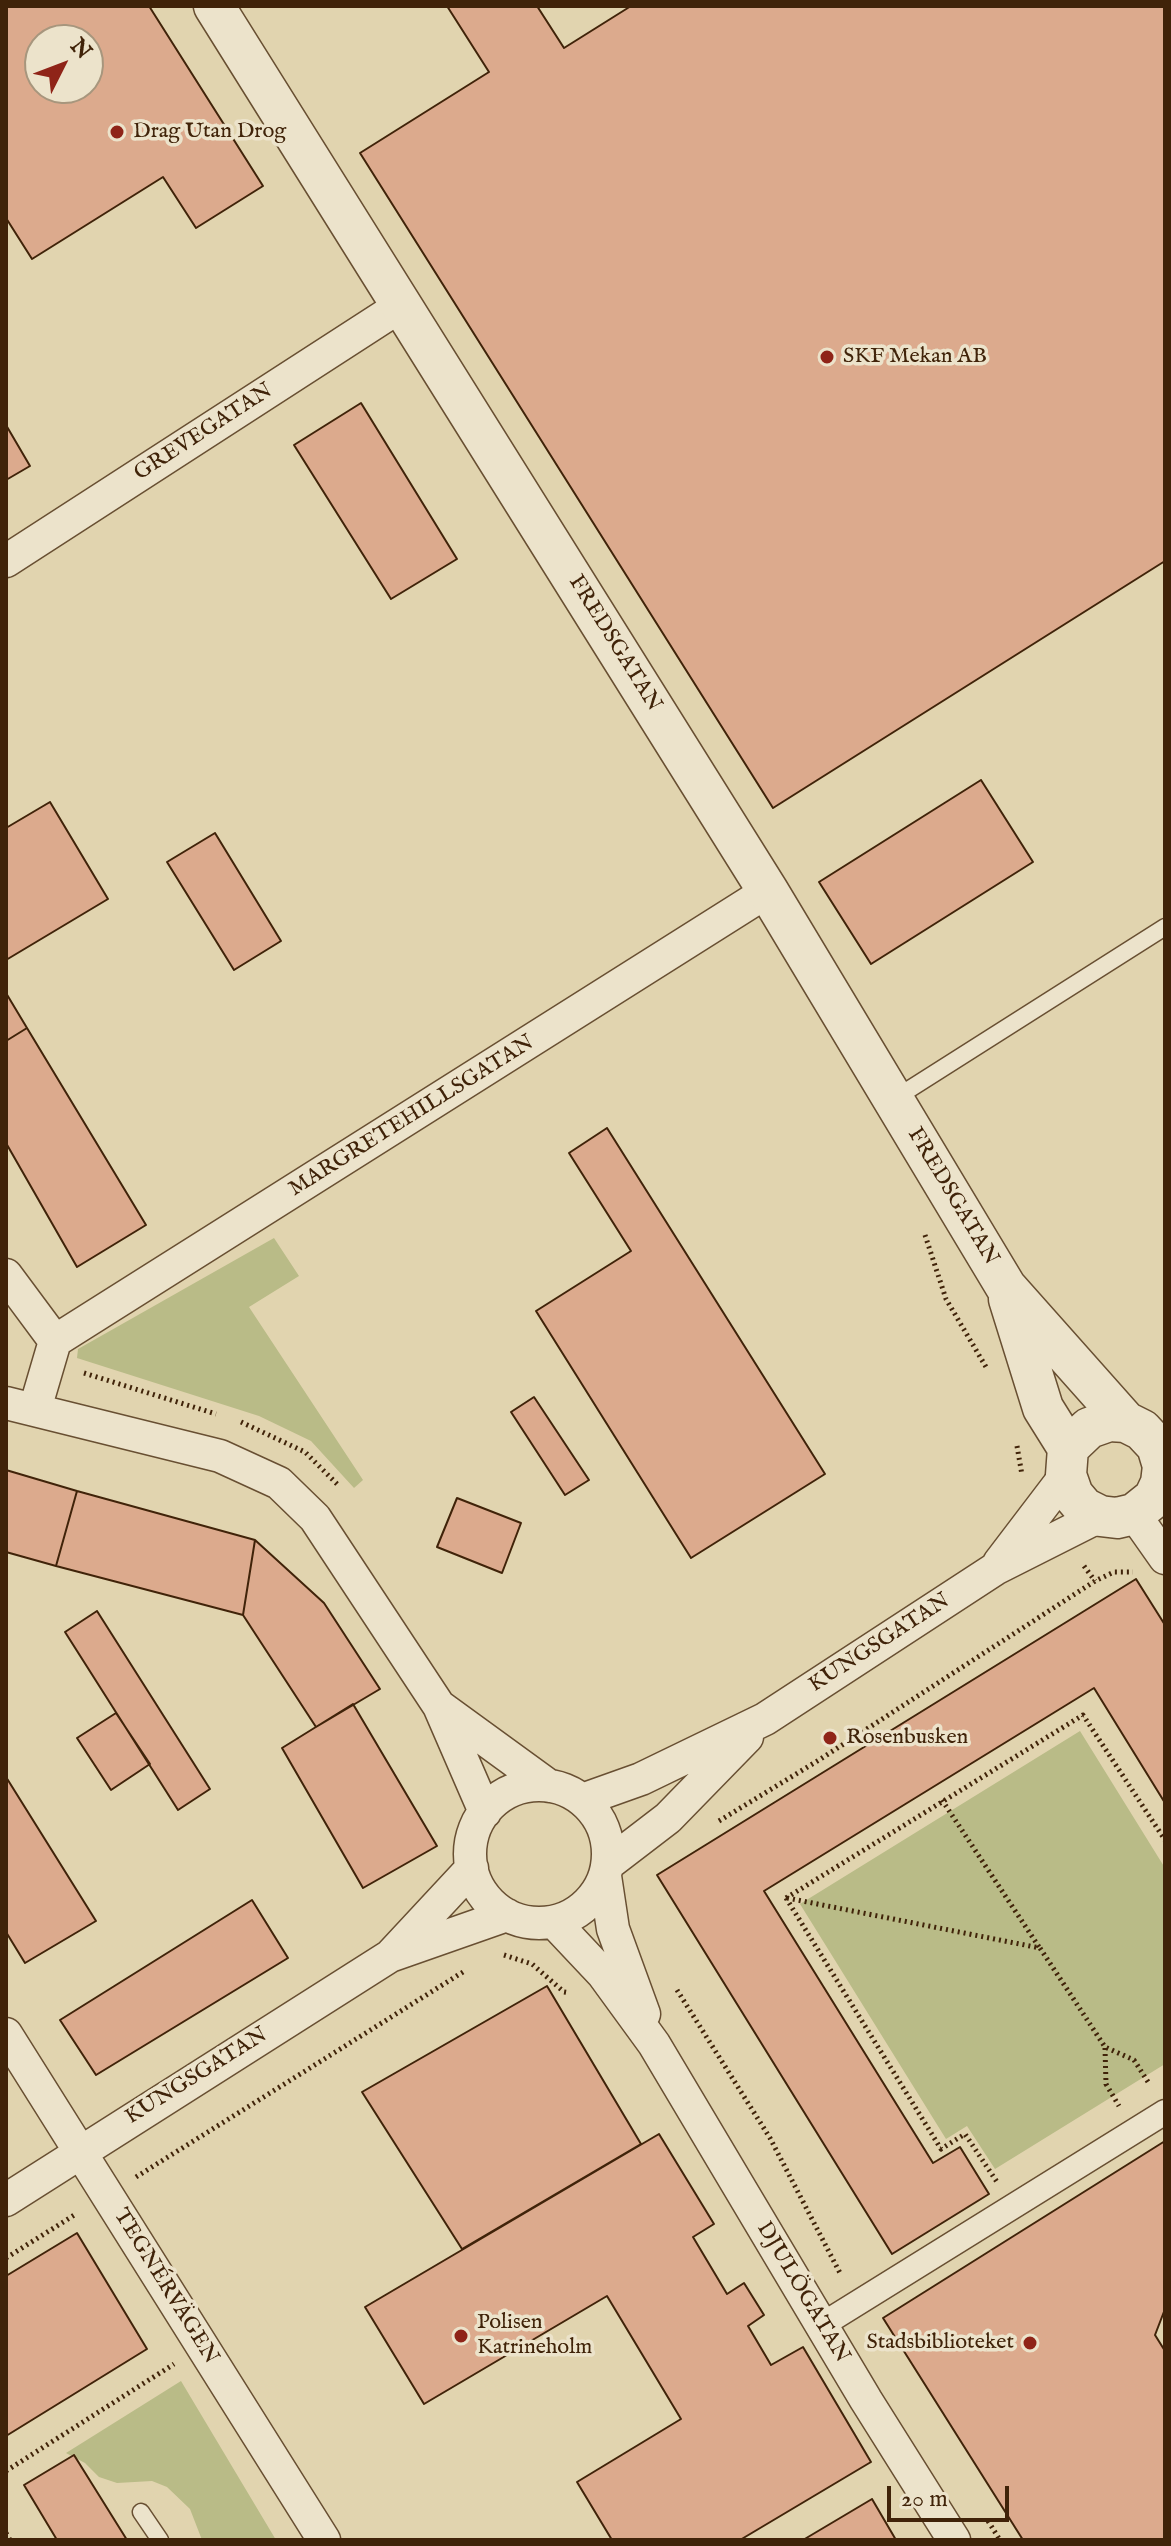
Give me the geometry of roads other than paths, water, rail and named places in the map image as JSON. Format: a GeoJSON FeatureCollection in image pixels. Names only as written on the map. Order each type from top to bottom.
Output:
{"type":"FeatureCollection","features":[{"type":"Feature","properties":{"kind":"street","name":"FREDSGATAN"},"geometry":{"type":"LineString","coordinates":[[214,6],[768,891],[1006,1287],[1043,1408],[1067,1462]]}},
{"type":"Feature","properties":{"kind":"street","name":"GREVEGATAN"},"geometry":{"type":"LineString","coordinates":[[6,561],[402,305]]}},
{"type":"Feature","properties":{"kind":"street","name":"MARGRETEHILLSGATAN"},"geometry":{"type":"LineString","coordinates":[[55,1341],[768,891]]}},
{"type":"Feature","properties":{"kind":"street"},"geometry":{"type":"LineString","coordinates":[[6,1275],[55,1341],[20,1406],[220,1456],[279,1483],[315,1518],[439,1706],[485,1812]]}},
{"type":"Feature","properties":{"kind":"street","name":"FREDSGATAN"},"geometry":{"type":"LineString","coordinates":[[1006,1287],[1144,1424]]}},
{"type":"Feature","properties":{"kind":"street"},"geometry":{"type":"LineString","coordinates":[[1148,1489],[1084,1508],[1073,1495],[1067,1462],[1089,1428],[1109,1421],[1144,1424],[1157,1446],[1148,1489],[1155,1565]]}},
{"type":"Feature","properties":{"kind":"street","name":"KUNGSGATAN"},"geometry":{"type":"LineString","coordinates":[[995,1569],[1067,1462]]}},
{"type":"Feature","properties":{"kind":"street","name":"KUNGSGATAN"},"geometry":{"type":"LineString","coordinates":[[582,1800],[641,1779],[765,1719],[995,1569],[1148,1489]]}},
{"type":"Feature","properties":{"kind":"street"},"geometry":{"type":"LineString","coordinates":[[439,1706],[549,1786],[582,1800],[601,1823],[607,1841],[606,1870],[585,1906],[554,1922],[529,1923],[507,1915],[483,1894],[472,1868],[471,1844],[485,1812],[514,1790],[549,1786]]}},
{"type":"Feature","properties":{"kind":"street","name":"KUNGSGATAN"},"geometry":{"type":"LineString","coordinates":[[606,1870],[668,1818],[765,1719]]}},
{"type":"Feature","properties":{"kind":"street","name":"KUNGSGATAN"},"geometry":{"type":"LineString","coordinates":[[390,1956],[472,1868]]}},
{"type":"Feature","properties":{"kind":"street","name":"DJULÖGATAN"},"geometry":{"type":"LineString","coordinates":[[606,1870],[613,1929],[654,2044]]}},
{"type":"Feature","properties":{"kind":"street","name":"KUNGSGATAN"},"geometry":{"type":"LineString","coordinates":[[6,2200],[390,1956],[507,1915]]}},
{"type":"Feature","properties":{"kind":"street","name":"DJULÖGATAN"},"geometry":{"type":"LineString","coordinates":[[554,1922],[603,1974],[654,2044],[954,2540]]}},
{"type":"Feature","properties":{"kind":"street","name":"TEGNÉRVÄGEN"},"geometry":{"type":"LineString","coordinates":[[6,2034],[324,2540]]}},
{"type":"Feature","properties":{"kind":"street"},"geometry":{"type":"LineString","coordinates":[[822,2325],[1134,2130],[1161,2104]]}},
{"type":"Feature","properties":{"kind":"lane"},"geometry":{"type":"LineString","coordinates":[[894,1099],[1165,927]]}},
{"type":"Feature","properties":{"kind":"lane"},"geometry":{"type":"LineString","coordinates":[[141,2512],[160,2540]]}},
{"type":"Feature","properties":{"kind":"place","name":"Drag Utan Drog"},"geometry":{"type":"Point","coordinates":[117,132]}},
{"type":"Feature","properties":{"kind":"place","name":"SKF Mekan AB"},"geometry":{"type":"Point","coordinates":[827,357]}},
{"type":"Feature","properties":{"kind":"place","name":"Rosenbusken"},"geometry":{"type":"Point","coordinates":[830,1738]}},
{"type":"Feature","properties":{"kind":"place","name":"Polisen Katrineholm"},"geometry":{"type":"Point","coordinates":[461,2336]}},
{"type":"Feature","properties":{"kind":"place","name":"Stadsbiblioteket"},"geometry":{"type":"Point","coordinates":[1030,2343]}}]}
